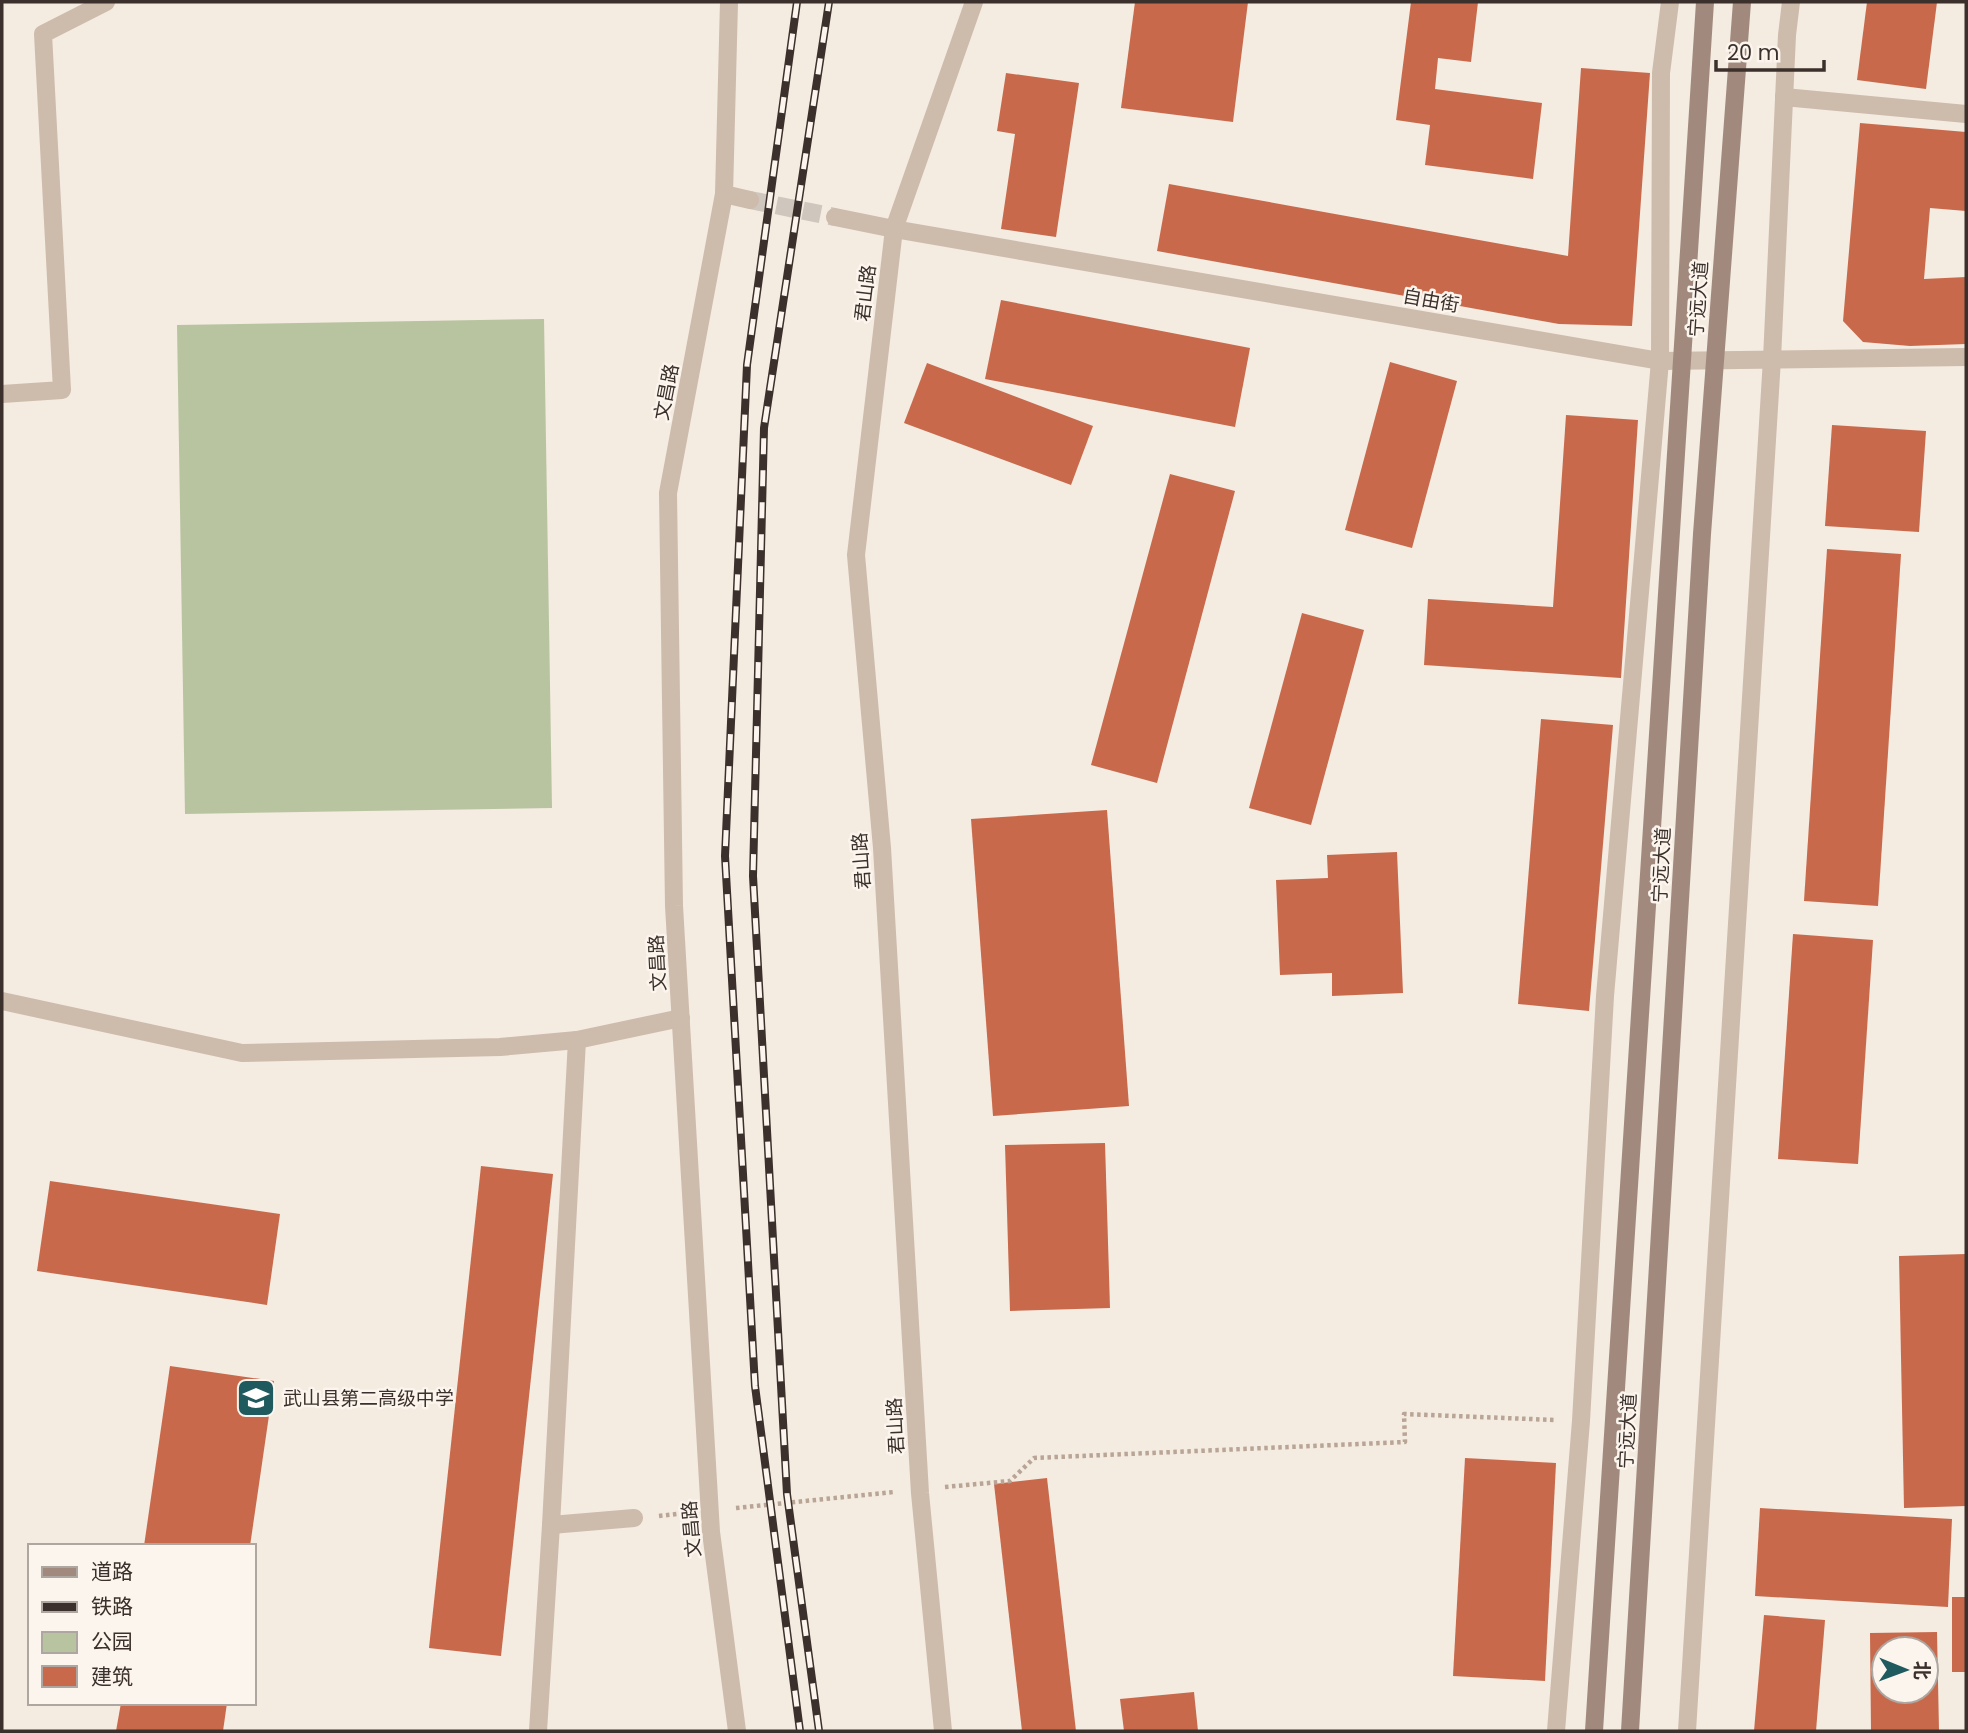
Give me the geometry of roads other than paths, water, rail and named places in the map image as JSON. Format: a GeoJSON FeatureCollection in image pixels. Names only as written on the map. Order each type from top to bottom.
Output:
{"type":"FeatureCollection","features":[{"type":"Feature","properties":{"kind":"main road","name":"宁远大道"},"geometry":{"type":"LineString","coordinates":[[1594,1731],[1705,2]]}},
{"type":"Feature","properties":{"kind":"main road","name":"宁远大道"},"geometry":{"type":"LineString","coordinates":[[1630,1731],[1701,548],[1742,2]]}},
{"type":"Feature","properties":{"kind":"street"},"geometry":{"type":"LineString","coordinates":[[2,394],[62,390],[43,34],[106,2]]}},
{"type":"Feature","properties":{"kind":"street","name":"文昌路"},"geometry":{"type":"LineString","coordinates":[[729,2],[724,194],[668,493],[674,906],[711,1532],[737,1731]]}},
{"type":"Feature","properties":{"kind":"street","name":"君山路"},"geometry":{"type":"LineString","coordinates":[[943,1731],[920,1493],[882,848],[856,555],[894,229],[974,2]]}},
{"type":"Feature","properties":{"kind":"street"},"geometry":{"type":"LineString","coordinates":[[1556,1731],[1581,1421],[1605,996],[1660,361],[1661,73],[1670,2]]}},
{"type":"Feature","properties":{"kind":"street"},"geometry":{"type":"LineString","coordinates":[[1687,1731],[1772,359],[1787,35],[1791,2]]}},
{"type":"Feature","properties":{"kind":"street"},"geometry":{"type":"LineString","coordinates":[[1784,97],[1966,114]]}},
{"type":"Feature","properties":{"kind":"street"},"geometry":{"type":"LineString","coordinates":[[724,194],[750,200]]}},
{"type":"Feature","properties":{"kind":"street","name":"自由街"},"geometry":{"type":"LineString","coordinates":[[835,217],[1660,361],[1966,357]]}},
{"type":"Feature","properties":{"kind":"street"},"geometry":{"type":"LineString","coordinates":[[2,1001],[242,1053],[500,1047],[577,1041],[681,1018]]}},
{"type":"Feature","properties":{"kind":"street"},"geometry":{"type":"LineString","coordinates":[[538,1731],[577,1041]]}},
{"type":"Feature","properties":{"kind":"street"},"geometry":{"type":"LineString","coordinates":[[551,1525],[634,1518]]}},
{"type":"Feature","properties":{"kind":"tunnel"},"geometry":{"type":"LineString","coordinates":[[750,200],[835,217]]}},
{"type":"Feature","properties":{"kind":"railway"},"geometry":{"type":"LineString","coordinates":[[797,2],[747,365],[725,856],[755,1386],[800,1731]]}},
{"type":"Feature","properties":{"kind":"railway"},"geometry":{"type":"LineString","coordinates":[[819,1731],[787,1494],[753,876],[764,428],[829,2]]}},
{"type":"Feature","properties":{"kind":"place","name":"武山县第二高级中学"},"geometry":{"type":"Point","coordinates":[256,1398]}}]}
